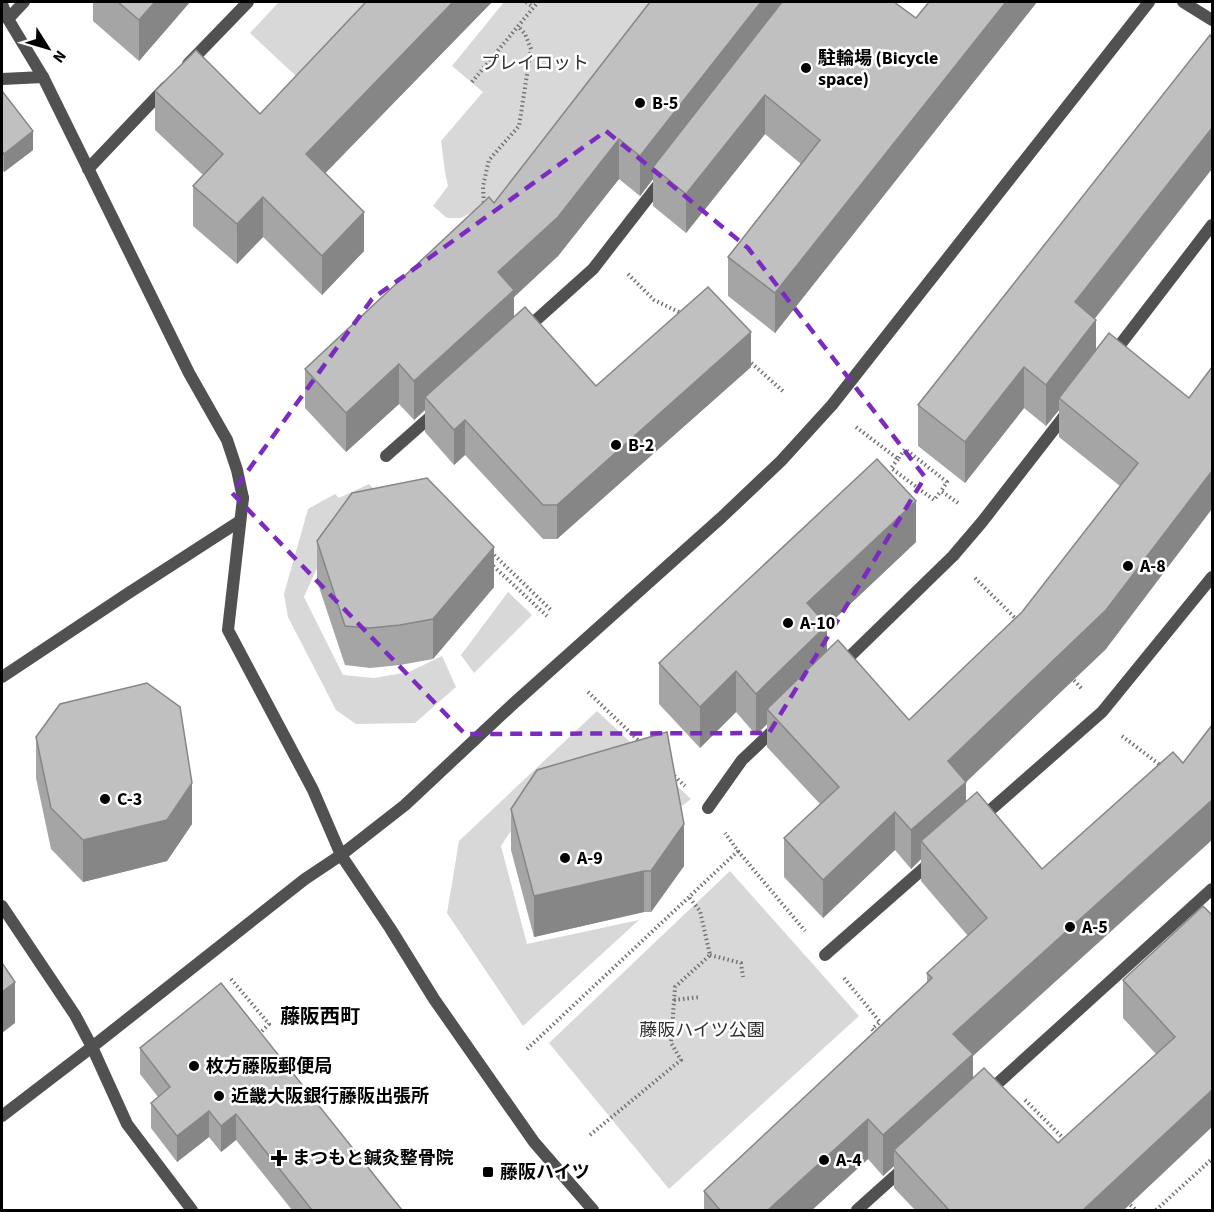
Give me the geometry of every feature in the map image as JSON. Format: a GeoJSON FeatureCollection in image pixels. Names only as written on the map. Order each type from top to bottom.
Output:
{"type":"FeatureCollection","features":[{"type":"Feature","properties":{"kind":"street"},"geometry":{"type":"LineString","coordinates":[[8,19],[24,2]]}},
{"type":"Feature","properties":{"kind":"street"},"geometry":{"type":"LineString","coordinates":[[88,169],[248,2]]}},
{"type":"Feature","properties":{"kind":"street"},"geometry":{"type":"LineString","coordinates":[[2,1116],[305,879],[341,855],[405,805],[781,461],[832,405],[1149,2]]}},
{"type":"Feature","properties":{"kind":"street"},"geometry":{"type":"LineString","coordinates":[[1183,2],[1212,20]]}},
{"type":"Feature","properties":{"kind":"street"},"geometry":{"type":"LineString","coordinates":[[2,4],[8,19],[43,77],[189,373],[227,440],[243,498],[228,630],[313,790],[341,855],[434,999],[527,1132],[593,1210]]}},
{"type":"Feature","properties":{"kind":"street"},"geometry":{"type":"LineString","coordinates":[[2,79],[43,77]]}},
{"type":"Feature","properties":{"kind":"street"},"geometry":{"type":"LineString","coordinates":[[516,338],[593,269],[671,168]]}},
{"type":"Feature","properties":{"kind":"street"},"geometry":{"type":"LineString","coordinates":[[1104,364],[1212,225]]}},
{"type":"Feature","properties":{"kind":"street"},"geometry":{"type":"LineString","coordinates":[[386,456],[447,401]]}},
{"type":"Feature","properties":{"kind":"street"},"geometry":{"type":"LineString","coordinates":[[834,671],[953,556],[1076,401]]}},
{"type":"Feature","properties":{"kind":"street"},"geometry":{"type":"LineString","coordinates":[[2,677],[240,521]]}},
{"type":"Feature","properties":{"kind":"street"},"geometry":{"type":"LineString","coordinates":[[968,830],[1101,712],[1212,577]]}},
{"type":"Feature","properties":{"kind":"street"},"geometry":{"type":"LineString","coordinates":[[708,808],[742,760],[784,720]]}},
{"type":"Feature","properties":{"kind":"street"},"geometry":{"type":"LineString","coordinates":[[825,955],[941,853]]}},
{"type":"Feature","properties":{"kind":"street"},"geometry":{"type":"LineString","coordinates":[[979,1100],[1212,889]]}},
{"type":"Feature","properties":{"kind":"street"},"geometry":{"type":"LineString","coordinates":[[2,906],[75,1015],[127,1124],[192,1210]]}},
{"type":"Feature","properties":{"kind":"street"},"geometry":{"type":"LineString","coordinates":[[857,1210],[914,1158]]}},
{"type":"Feature","properties":{"kind":"path"},"geometry":{"type":"LineString","coordinates":[[526,2],[533,7]]}},
{"type":"Feature","properties":{"kind":"path"},"geometry":{"type":"LineString","coordinates":[[472,82],[538,2]]}},
{"type":"Feature","properties":{"kind":"path"},"geometry":{"type":"LineString","coordinates":[[490,211],[483,206],[483,186],[489,160],[519,126],[531,49],[525,34],[518,26]]}},
{"type":"Feature","properties":{"kind":"path"},"geometry":{"type":"LineString","coordinates":[[606,252],[654,300],[685,315]]}},
{"type":"Feature","properties":{"kind":"path"},"geometry":{"type":"LineString","coordinates":[[741,353],[784,392]]}},
{"type":"Feature","properties":{"kind":"path"},"geometry":{"type":"LineString","coordinates":[[856,427],[898,459]]}},
{"type":"Feature","properties":{"kind":"path"},"geometry":{"type":"LineString","coordinates":[[905,449],[947,482],[941,490],[934,500],[891,468],[905,449]]}},
{"type":"Feature","properties":{"kind":"path"},"geometry":{"type":"LineString","coordinates":[[941,490],[958,504]]}},
{"type":"Feature","properties":{"kind":"path"},"geometry":{"type":"LineString","coordinates":[[547,616],[484,554],[487,548],[552,611]]}},
{"type":"Feature","properties":{"kind":"path"},"geometry":{"type":"LineString","coordinates":[[953,556],[1023,626]]}},
{"type":"Feature","properties":{"kind":"path"},"geometry":{"type":"LineString","coordinates":[[1069,675],[1077,683]]}},
{"type":"Feature","properties":{"kind":"path"},"geometry":{"type":"LineString","coordinates":[[588,692],[645,747]]}},
{"type":"Feature","properties":{"kind":"path"},"geometry":{"type":"LineString","coordinates":[[1101,712],[1119,734],[1170,773]]}},
{"type":"Feature","properties":{"kind":"path"},"geometry":{"type":"LineString","coordinates":[[670,771],[686,787]]}},
{"type":"Feature","properties":{"kind":"path"},"geometry":{"type":"LineString","coordinates":[[527,1049],[738,851],[708,808]]}},
{"type":"Feature","properties":{"kind":"path"},"geometry":{"type":"LineString","coordinates":[[689,897],[700,911],[710,955]]}},
{"type":"Feature","properties":{"kind":"path"},"geometry":{"type":"LineString","coordinates":[[710,955],[741,963],[743,976]]}},
{"type":"Feature","properties":{"kind":"path"},"geometry":{"type":"LineString","coordinates":[[590,1135],[681,1060],[671,1043],[675,987],[710,955]]}},
{"type":"Feature","properties":{"kind":"path"},"geometry":{"type":"LineString","coordinates":[[231,979],[269,1024],[258,1036],[253,1030]]}},
{"type":"Feature","properties":{"kind":"path"},"geometry":{"type":"LineString","coordinates":[[674,1000],[700,997]]}},
{"type":"Feature","properties":{"kind":"path"},"geometry":{"type":"LineString","coordinates":[[872,1029],[880,1037]]}},
{"type":"Feature","properties":{"kind":"path"},"geometry":{"type":"LineString","coordinates":[[1003,1078],[1067,1142]]}},
{"type":"Feature","properties":{"kind":"path"},"geometry":{"type":"LineString","coordinates":[[1156,1210],[1212,1159]]}},
{"type":"Feature","properties":{"kind":"path"},"geometry":{"type":"LineString","coordinates":[[1120,1195],[1136,1210]]}},
{"type":"Feature","properties":{"kind":"highlighted area"},"geometry":{"type":"Polygon","coordinates":[[[606,131],[748,248],[925,477],[769,733],[465,734],[232,493],[372,299],[606,131]]]}},
{"type":"Feature","properties":{"kind":"green space"},"geometry":{"type":"Polygon","coordinates":[[[279,2],[371,2],[297,77],[250,33],[279,2]]]}},
{"type":"Feature","properties":{"kind":"green space","name":"プレイロット"},"geometry":{"type":"Polygon","coordinates":[[[504,2],[660,2],[509,193],[461,218],[447,218],[433,206],[448,186],[441,141],[483,92],[452,66],[504,2]]]}},
{"type":"Feature","properties":{"kind":"green space"},"geometry":{"type":"Polygon","coordinates":[[[369,484],[374,489],[316,570],[304,597],[343,675],[374,678],[409,672],[442,656],[456,687],[415,723],[356,724],[336,710],[288,617],[284,594],[308,509],[335,494],[339,498],[369,484]]]}},
{"type":"Feature","properties":{"kind":"green space"},"geometry":{"type":"Polygon","coordinates":[[[508,592],[532,615],[474,673],[461,655],[508,592]]]}},
{"type":"Feature","properties":{"kind":"green space"},"geometry":{"type":"Polygon","coordinates":[[[597,711],[691,799],[682,806],[638,775],[530,802],[501,846],[527,944],[639,920],[523,1026],[447,913],[459,841],[597,711]]]}},
{"type":"Feature","properties":{"kind":"green space","name":"藤阪ハイツ公園"},"geometry":{"type":"Polygon","coordinates":[[[730,871],[859,1016],[669,1189],[549,1043],[730,871]]]}},
{"type":"Feature","properties":{"kind":"building"},"geometry":{"type":"Polygon","coordinates":[[[118,2],[155,2],[139,20],[118,2]]]}},
{"type":"Feature","properties":{"kind":"building"},"geometry":{"type":"Polygon","coordinates":[[[366,2],[453,2],[306,154],[364,212],[322,256],[263,197],[237,224],[193,186],[223,154],[155,91],[196,50],[260,114],[366,2]]]}},
{"type":"Feature","properties":{"kind":"building"},"geometry":{"type":"Polygon","coordinates":[[[650,2],[761,2],[640,156],[619,139],[558,217],[498,272],[514,290],[414,381],[399,364],[346,413],[305,369],[489,197],[494,203],[650,2]]]}},
{"type":"Feature","properties":{"kind":"building"},"geometry":{"type":"Polygon","coordinates":[[[782,2],[894,2],[916,18],[929,2],[1006,2],[775,293],[728,257],[820,140],[765,95],[686,194],[653,167],[782,2]]]}},
{"type":"Feature","properties":{"kind":"building"},"geometry":{"type":"Polygon","coordinates":[[[1210,35],[1212,38],[1212,128],[1075,302],[1096,320],[1046,385],[1024,367],[965,442],[918,405],[1210,35]]]}},
{"type":"Feature","properties":{"kind":"building"},"geometry":{"type":"Polygon","coordinates":[[[2,91],[33,131],[4,154],[2,151],[2,91]]]}},
{"type":"Feature","properties":{"kind":"building"},"geometry":{"type":"Polygon","coordinates":[[[708,287],[751,332],[557,505],[543,505],[465,420],[454,430],[425,397],[525,307],[596,386],[708,287]]]}},
{"type":"Feature","properties":{"kind":"building"},"geometry":{"type":"Polygon","coordinates":[[[1109,333],[1189,398],[1212,367],[1212,471],[1106,610],[948,761],[966,782],[911,830],[895,812],[823,880],[784,838],[839,787],[767,709],[838,640],[909,720],[1022,612],[1138,463],[1059,398],[1109,333]]]}},
{"type":"Feature","properties":{"kind":"building"},"geometry":{"type":"Polygon","coordinates":[[[877,459],[916,501],[807,603],[827,625],[756,694],[736,671],[700,707],[659,663],[877,459]]]}},
{"type":"Feature","properties":{"kind":"building"},"geometry":{"type":"Polygon","coordinates":[[[427,478],[494,547],[433,619],[370,628],[345,626],[317,541],[352,493],[427,478]]]}},
{"type":"Feature","properties":{"kind":"building","name":"C-3"},"geometry":{"type":"Polygon","coordinates":[[[147,683],[180,707],[192,783],[167,820],[83,840],[51,808],[36,737],[60,704],[147,683]]]}},
{"type":"Feature","properties":{"kind":"building"},"geometry":{"type":"Polygon","coordinates":[[[1212,725],[1212,800],[953,1034],[973,1054],[883,1135],[868,1119],[768,1210],[720,1210],[704,1191],[932,978],[927,973],[987,918],[921,841],[977,792],[1042,869],[1173,752],[1183,763],[1212,725]]]}},
{"type":"Feature","properties":{"kind":"building","name":"A-9"},"geometry":{"type":"Polygon","coordinates":[[[667,732],[684,824],[651,871],[534,896],[511,809],[537,770],[667,732]]]}},
{"type":"Feature","properties":{"kind":"building"},"geometry":{"type":"Polygon","coordinates":[[[1203,906],[1212,915],[1212,1090],[1083,1210],[949,1210],[894,1150],[984,1068],[1058,1143],[1175,1037],[1123,980],[1203,906]]]}},
{"type":"Feature","properties":{"kind":"building"},"geometry":{"type":"Polygon","coordinates":[[[2,963],[15,982],[2,992],[2,963]]]}},
{"type":"Feature","properties":{"kind":"building"},"geometry":{"type":"Polygon","coordinates":[[[221,983],[402,1210],[312,1210],[236,1114],[221,1126],[209,1111],[177,1136],[151,1103],[170,1087],[140,1048],[221,983]]]}},
{"type":"Feature","properties":{"kind":"place","name":"駐輪場 (Bicycle space)"},"geometry":{"type":"Point","coordinates":[806,68]}},
{"type":"Feature","properties":{"kind":"place","name":"B-5"},"geometry":{"type":"Point","coordinates":[640,103]}},
{"type":"Feature","properties":{"kind":"place","name":"B-2"},"geometry":{"type":"Point","coordinates":[616,445]}},
{"type":"Feature","properties":{"kind":"place","name":"A-8"},"geometry":{"type":"Point","coordinates":[1128,566]}},
{"type":"Feature","properties":{"kind":"place","name":"A-10"},"geometry":{"type":"Point","coordinates":[788,623]}},
{"type":"Feature","properties":{"kind":"place","name":"C-3"},"geometry":{"type":"Point","coordinates":[105,799]}},
{"type":"Feature","properties":{"kind":"place","name":"A-9"},"geometry":{"type":"Point","coordinates":[565,858]}},
{"type":"Feature","properties":{"kind":"place","name":"A-5"},"geometry":{"type":"Point","coordinates":[1070,927]}},
{"type":"Feature","properties":{"kind":"place","name":"枚方藤阪郵便局"},"geometry":{"type":"Point","coordinates":[194,1066]}},
{"type":"Feature","properties":{"kind":"place","name":"近畿大阪銀行藤阪出張所"},"geometry":{"type":"Point","coordinates":[219,1096]}},
{"type":"Feature","properties":{"kind":"place","name":"まつもと鍼灸整骨院"},"geometry":{"type":"Point","coordinates":[279,1158]}},
{"type":"Feature","properties":{"kind":"place","name":"A-4"},"geometry":{"type":"Point","coordinates":[824,1160]}},
{"type":"Feature","properties":{"kind":"place","name":"藤阪ハイツ"},"geometry":{"type":"Point","coordinates":[488,1172]}},
{"type":"Feature","properties":{"kind":"district","name":"藤阪西町"},"geometry":{"type":"Point","coordinates":[320,1016]}}]}
